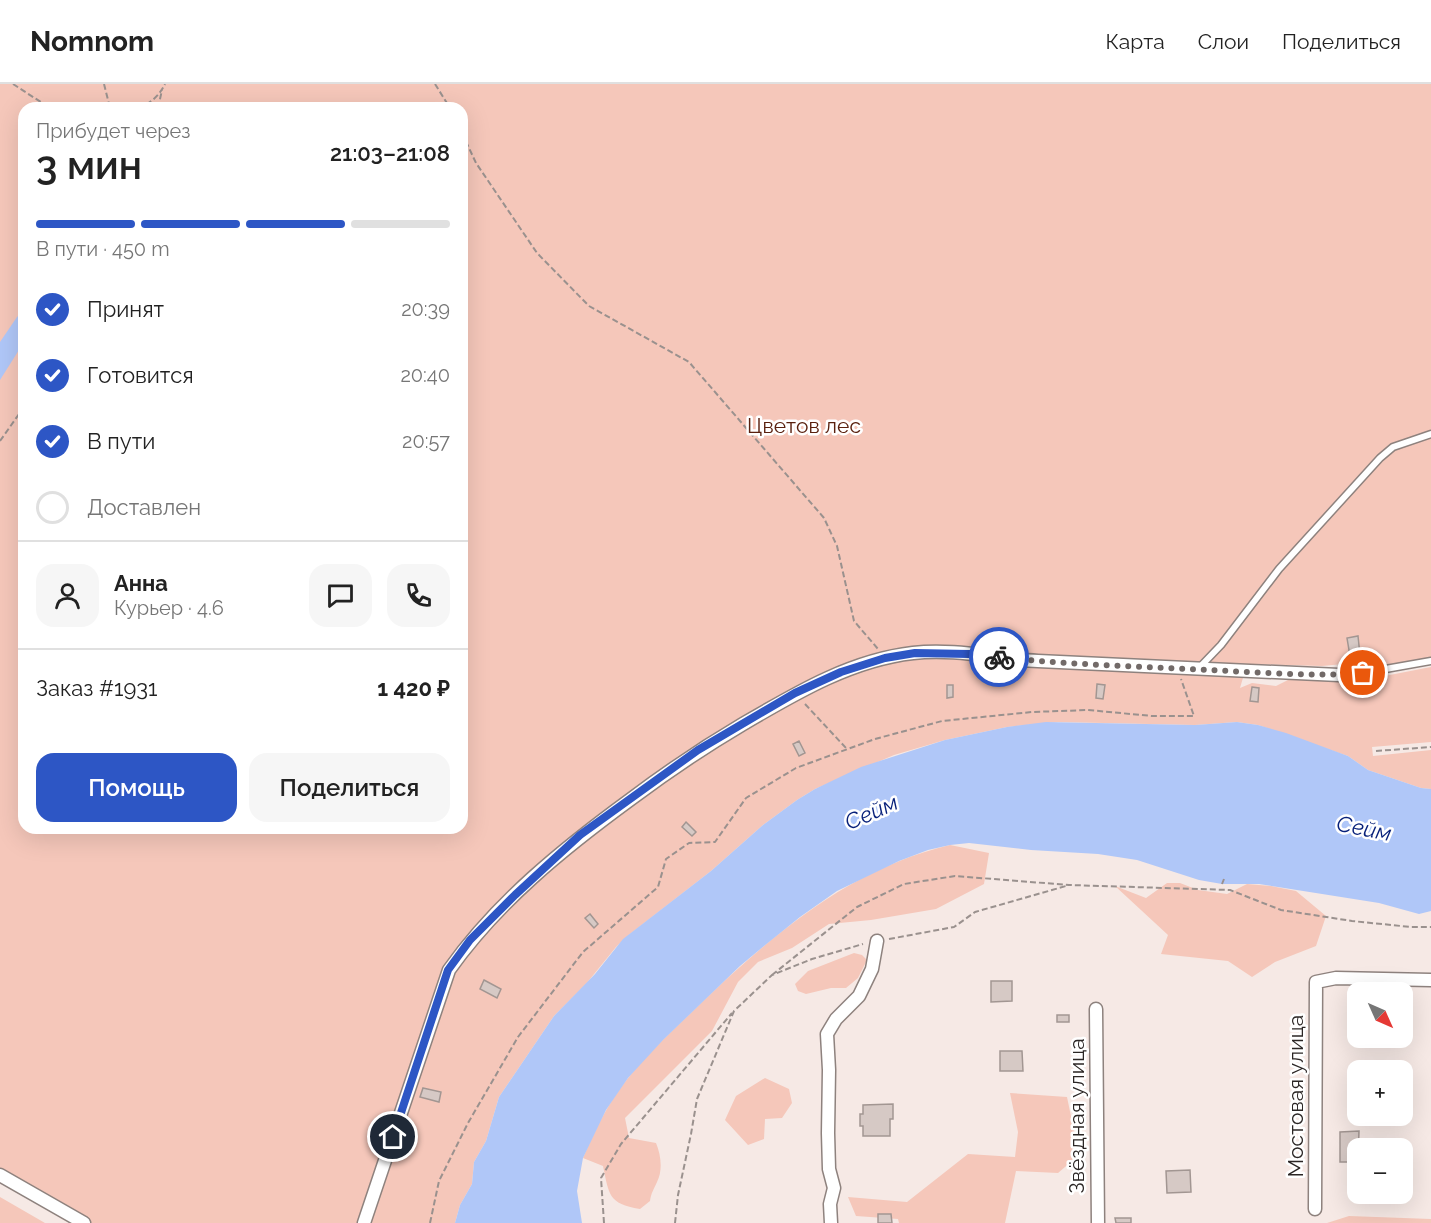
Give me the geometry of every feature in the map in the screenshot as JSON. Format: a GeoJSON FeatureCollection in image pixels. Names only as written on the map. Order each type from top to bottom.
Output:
{"type":"FeatureCollection","features":[{"type":"Feature","properties":{"kind":"street"},"geometry":{"type":"LineString","coordinates":[[364,1223],[448,970],[470,940],[580,835],[698,750],[795,693],[841,672],[885,658],[915,653],[969,654],[1034,661],[1198,669],[1340,675],[1363,673]]}},
{"type":"Feature","properties":{"kind":"street"},"geometry":{"type":"LineString","coordinates":[[831,1223],[830,1204],[834,1188],[830,1169],[828,1133],[830,1070],[827,1034],[836,1019],[859,996],[872,969],[877,941]]}},
{"type":"Feature","properties":{"kind":"street","name":"Мостовая улица"},"geometry":{"type":"LineString","coordinates":[[1315,1209],[1316,982],[1336,978],[1431,980]]}},
{"type":"Feature","properties":{"kind":"street","name":"Звёздная улица"},"geometry":{"type":"LineString","coordinates":[[1096,1010],[1098,1223]]}},
{"type":"Feature","properties":{"kind":"street"},"geometry":{"type":"LineString","coordinates":[[0,1175],[84,1223]]}},
{"type":"Feature","properties":{"kind":"lane"},"geometry":{"type":"LineString","coordinates":[[1198,669],[1221,645],[1279,569],[1380,458],[1394,447],[1431,434]]}},
{"type":"Feature","properties":{"kind":"lane"},"geometry":{"type":"LineString","coordinates":[[1363,673],[1431,661]]}},
{"type":"Feature","properties":{"kind":"path"},"geometry":{"type":"LineString","coordinates":[[12,84],[40,102]]}},
{"type":"Feature","properties":{"kind":"path"},"geometry":{"type":"LineString","coordinates":[[104,84],[108,102]]}},
{"type":"Feature","properties":{"kind":"path"},"geometry":{"type":"LineString","coordinates":[[159,102],[165,84]]}},
{"type":"Feature","properties":{"kind":"path"},"geometry":{"type":"LineString","coordinates":[[435,84],[446,102]]}},
{"type":"Feature","properties":{"kind":"path"},"geometry":{"type":"LineString","coordinates":[[150,102],[162,90]]}},
{"type":"Feature","properties":{"kind":"path"},"geometry":{"type":"LineString","coordinates":[[468,146],[476,163],[537,253],[588,306],[689,362],[824,518],[837,546],[854,621],[885,658]]}},
{"type":"Feature","properties":{"kind":"path"},"geometry":{"type":"LineString","coordinates":[[0,441],[18,416]]}},
{"type":"Feature","properties":{"kind":"path"},"geometry":{"type":"LineString","coordinates":[[430,1223],[439,1181],[468,1123],[518,1037],[583,952],[658,887],[666,860],[689,843],[715,842],[746,798],[796,768],[875,739],[942,721],[1032,712],[1088,710],[1152,716],[1194,716],[1177,668]]}},
{"type":"Feature","properties":{"kind":"path"},"geometry":{"type":"LineString","coordinates":[[795,693],[847,749]]}},
{"type":"Feature","properties":{"kind":"path"},"geometry":{"type":"LineString","coordinates":[[1376,751],[1431,747]]}},
{"type":"Feature","properties":{"kind":"path"},"geometry":{"type":"LineString","coordinates":[[604,1223],[602,1178],[621,1144],[734,1011],[772,975],[857,907],[904,884],[955,876],[1069,885],[1230,890],[1281,910],[1352,921],[1431,927]]}},
{"type":"Feature","properties":{"kind":"path"},"geometry":{"type":"LineString","coordinates":[[1222,884],[1224,879]]}},
{"type":"Feature","properties":{"kind":"path"},"geometry":{"type":"LineString","coordinates":[[772,975],[812,959],[877,941],[954,927],[975,912],[1069,885]]}},
{"type":"Feature","properties":{"kind":"path"},"geometry":{"type":"LineString","coordinates":[[675,1223],[678,1195],[697,1099],[734,1011]]}},
{"type":"Feature","properties":{"kind":"green space","name":"Цветов лес"},"geometry":{"type":"Polygon","coordinates":[[[0,84],[1431,84],[1431,658],[1383,666],[1381,655],[1343,664],[1322,666],[1247,664],[1240,688],[1252,683],[1276,686],[1292,678],[1364,680],[1431,667],[1431,742],[1372,747],[1373,756],[1431,750],[1431,789],[1421,788],[1368,770],[1348,756],[1258,725],[1237,722],[1195,725],[1058,722],[1007,727],[945,740],[894,755],[815,789],[797,800],[763,825],[711,871],[616,947],[586,984],[554,1016],[499,1097],[486,1141],[474,1162],[472,1184],[460,1205],[455,1223],[72,1223],[0,1181],[0,84]]]}},
{"type":"Feature","properties":{"kind":"green space"},"geometry":{"type":"Polygon","coordinates":[[[950,845],[989,853],[984,884],[936,909],[871,920],[829,924],[792,948],[758,962],[738,982],[712,1031],[625,1118],[629,1138],[656,1143],[661,1168],[650,1201],[640,1209],[616,1201],[609,1191],[603,1166],[583,1158],[599,1123],[614,1098],[646,1057],[753,955],[813,908],[878,870],[950,845]]]}},
{"type":"Feature","properties":{"kind":"green space"},"geometry":{"type":"Polygon","coordinates":[[[1167,883],[1180,883],[1198,890],[1227,894],[1247,884],[1296,891],[1326,916],[1316,946],[1275,962],[1252,977],[1228,961],[1161,954],[1168,935],[1115,886],[1146,898],[1167,883]]]}},
{"type":"Feature","properties":{"kind":"green space"},"geometry":{"type":"Polygon","coordinates":[[[854,953],[862,955],[867,960],[858,978],[846,988],[831,988],[806,994],[798,991],[795,984],[808,971],[854,953]]]}},
{"type":"Feature","properties":{"kind":"green space"},"geometry":{"type":"Polygon","coordinates":[[[765,1078],[789,1089],[792,1103],[782,1118],[765,1119],[764,1139],[748,1145],[725,1120],[736,1096],[765,1078]]]}},
{"type":"Feature","properties":{"kind":"green space"},"geometry":{"type":"Polygon","coordinates":[[[1010,1093],[1067,1097],[1079,1155],[1058,1173],[1016,1171],[1005,1223],[899,1223],[898,1219],[856,1216],[848,1197],[907,1202],[968,1154],[1015,1157],[1018,1132],[1010,1093]]]}},
{"type":"Feature","properties":{"kind":"green space"},"geometry":{"type":"Polygon","coordinates":[[[0,1197],[45,1223],[0,1223],[0,1197]]]}},
{"type":"Feature","properties":{"kind":"green space"},"geometry":{"type":"Polygon","coordinates":[[[1349,1216],[1431,1219],[1431,1223],[1327,1223],[1349,1216]]]}},
{"type":"Feature","properties":{"kind":"water"},"geometry":{"type":"Polygon","coordinates":[[[17,317],[18,352],[0,380],[0,342],[17,317]]]}},
{"type":"Feature","properties":{"kind":"water","name":"Сейм"},"geometry":{"type":"Polygon","coordinates":[[[1046,722],[1195,725],[1237,722],[1258,725],[1348,756],[1368,770],[1421,788],[1431,789],[1431,911],[1419,914],[1379,903],[1259,884],[1222,884],[1199,880],[1137,860],[1098,854],[969,843],[928,850],[899,861],[837,891],[800,917],[740,966],[663,1040],[628,1078],[606,1110],[583,1158],[577,1191],[582,1223],[455,1223],[460,1205],[472,1184],[474,1162],[486,1141],[499,1097],[554,1016],[595,974],[623,939],[711,871],[763,825],[815,789],[861,767],[945,740],[1007,727],[1046,722]]]}},
{"type":"Feature","properties":{"kind":"building"},"geometry":{"type":"Polygon","coordinates":[[[1358,636],[1360,655],[1350,656],[1347,638],[1358,636]]]}},
{"type":"Feature","properties":{"kind":"building"},"geometry":{"type":"Polygon","coordinates":[[[1097,684],[1105,685],[1103,699],[1096,698],[1097,684]]]}},
{"type":"Feature","properties":{"kind":"building"},"geometry":{"type":"Polygon","coordinates":[[[947,685],[953,685],[953,697],[947,698],[947,685]]]}},
{"type":"Feature","properties":{"kind":"building"},"geometry":{"type":"Polygon","coordinates":[[[1252,687],[1259,688],[1258,702],[1250,701],[1252,687]]]}},
{"type":"Feature","properties":{"kind":"building"},"geometry":{"type":"Polygon","coordinates":[[[799,741],[805,753],[799,756],[793,744],[799,741]]]}},
{"type":"Feature","properties":{"kind":"building"},"geometry":{"type":"Polygon","coordinates":[[[686,822],[696,832],[692,836],[682,827],[686,822]]]}},
{"type":"Feature","properties":{"kind":"building"},"geometry":{"type":"Polygon","coordinates":[[[590,914],[598,924],[594,928],[585,918],[590,914]]]}},
{"type":"Feature","properties":{"kind":"building"},"geometry":{"type":"Polygon","coordinates":[[[484,980],[501,989],[497,998],[480,989],[484,980]]]}},
{"type":"Feature","properties":{"kind":"building"},"geometry":{"type":"Polygon","coordinates":[[[991,981],[1012,981],[1012,1001],[991,1002],[991,981]]]}},
{"type":"Feature","properties":{"kind":"building"},"geometry":{"type":"Polygon","coordinates":[[[1057,1015],[1069,1015],[1069,1022],[1057,1022],[1057,1015]]]}},
{"type":"Feature","properties":{"kind":"building"},"geometry":{"type":"Polygon","coordinates":[[[1000,1051],[1022,1051],[1023,1071],[1000,1071],[1000,1051]]]}},
{"type":"Feature","properties":{"kind":"building"},"geometry":{"type":"Polygon","coordinates":[[[423,1088],[441,1092],[439,1102],[420,1097],[423,1088]]]}},
{"type":"Feature","properties":{"kind":"building"},"geometry":{"type":"Polygon","coordinates":[[[893,1104],[890,1136],[863,1136],[860,1114],[863,1114],[863,1105],[893,1104]]]}},
{"type":"Feature","properties":{"kind":"building"},"geometry":{"type":"Polygon","coordinates":[[[1359,1131],[1359,1138],[1347,1138],[1347,1162],[1340,1162],[1340,1132],[1359,1131]]]}},
{"type":"Feature","properties":{"kind":"building"},"geometry":{"type":"Polygon","coordinates":[[[1190,1170],[1191,1192],[1167,1193],[1166,1171],[1190,1170]]]}},
{"type":"Feature","properties":{"kind":"building"},"geometry":{"type":"Polygon","coordinates":[[[878,1214],[891,1214],[892,1223],[878,1223],[878,1214]]]}},
{"type":"Feature","properties":{"kind":"building"},"geometry":{"type":"Polygon","coordinates":[[[1115,1218],[1131,1218],[1131,1223],[1116,1223],[1115,1218]]]}},
{"type":"Feature","properties":{"kind":"way so far"},"geometry":{"type":"LineString","coordinates":[[999,657],[1034,661],[1221,670],[1340,675],[1363,673]]}},
{"type":"Feature","properties":{"kind":"route"},"geometry":{"type":"LineString","coordinates":[[393,1137],[448,970],[470,940],[580,835],[698,750],[795,693],[841,672],[885,658],[915,653],[999,657]]}}]}
